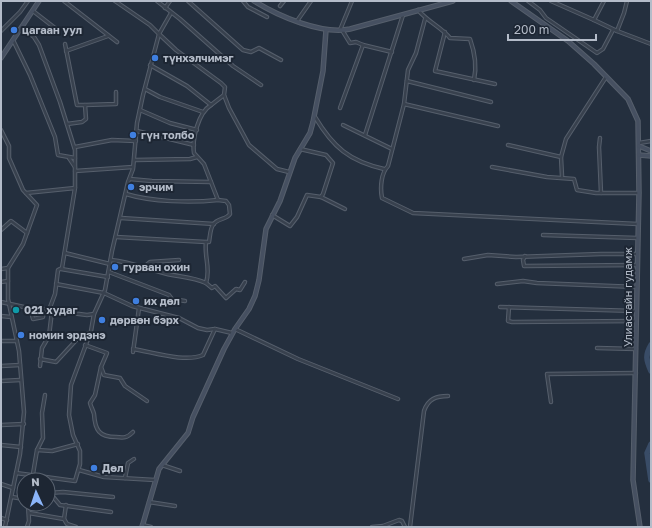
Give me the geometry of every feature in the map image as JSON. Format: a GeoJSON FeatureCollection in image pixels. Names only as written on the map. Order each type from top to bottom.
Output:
{"type":"FeatureCollection","features":[{"type":"Feature","properties":{"kind":"main road"},"geometry":{"type":"LineString","coordinates":[[1,56],[39,1]]}},
{"type":"Feature","properties":{"kind":"main road"},"geometry":{"type":"LineString","coordinates":[[254,1],[297,21],[326,30],[341,30],[453,1]]}},
{"type":"Feature","properties":{"kind":"main road","name":"Улиастайн гудамж"},"geometry":{"type":"LineString","coordinates":[[511,1],[568,41],[607,77],[628,99],[634,110],[639,127],[639,193],[636,287],[637,350],[633,480],[640,527]]}},
{"type":"Feature","properties":{"kind":"main road"},"geometry":{"type":"LineString","coordinates":[[142,526],[155,480],[162,465],[188,433],[193,418],[232,333],[249,308],[257,289],[265,234],[272,215],[280,201],[300,149],[311,130],[325,59],[326,30]]}},
{"type":"Feature","properties":{"kind":"main road"},"geometry":{"type":"LineString","coordinates":[[639,144],[651,151]]}},
{"type":"Feature","properties":{"kind":"main road"},"geometry":{"type":"LineString","coordinates":[[639,155],[651,156]]}},
{"type":"Feature","properties":{"kind":"street"},"geometry":{"type":"LineString","coordinates":[[1,32],[28,1]]}},
{"type":"Feature","properties":{"kind":"street"},"geometry":{"type":"LineString","coordinates":[[64,1],[117,42]]}},
{"type":"Feature","properties":{"kind":"street"},"geometry":{"type":"LineString","coordinates":[[116,1],[150,25],[176,50],[221,83],[225,89],[224,95],[232,116],[248,145],[277,170],[290,172]]}},
{"type":"Feature","properties":{"kind":"street"},"geometry":{"type":"LineString","coordinates":[[157,1],[233,66],[261,85]]}},
{"type":"Feature","properties":{"kind":"street"},"geometry":{"type":"LineString","coordinates":[[165,8],[170,1]]}},
{"type":"Feature","properties":{"kind":"street"},"geometry":{"type":"LineString","coordinates":[[188,1],[194,5],[205,18],[243,50],[251,52],[259,48],[280,60]]}},
{"type":"Feature","properties":{"kind":"street"},"geometry":{"type":"LineString","coordinates":[[194,5],[196,1]]}},
{"type":"Feature","properties":{"kind":"street"},"geometry":{"type":"LineString","coordinates":[[243,1],[248,7],[267,17]]}},
{"type":"Feature","properties":{"kind":"street"},"geometry":{"type":"LineString","coordinates":[[280,6],[284,1]]}},
{"type":"Feature","properties":{"kind":"street"},"geometry":{"type":"LineString","coordinates":[[297,21],[311,1]]}},
{"type":"Feature","properties":{"kind":"street"},"geometry":{"type":"LineString","coordinates":[[352,1],[341,30],[350,43],[356,42],[392,52]]}},
{"type":"Feature","properties":{"kind":"street"},"geometry":{"type":"LineString","coordinates":[[530,1],[546,18],[597,52],[603,49],[613,30]]}},
{"type":"Feature","properties":{"kind":"street"},"geometry":{"type":"LineString","coordinates":[[551,1],[613,30],[651,44]]}},
{"type":"Feature","properties":{"kind":"street"},"geometry":{"type":"LineString","coordinates":[[594,20],[604,1]]}},
{"type":"Feature","properties":{"kind":"street"},"geometry":{"type":"LineString","coordinates":[[617,31],[627,1]]}},
{"type":"Feature","properties":{"kind":"street"},"geometry":{"type":"LineString","coordinates":[[418,10],[425,19],[445,31],[450,38],[470,39],[476,60],[474,80]]}},
{"type":"Feature","properties":{"kind":"street"},"geometry":{"type":"LineString","coordinates":[[32,11],[55,28]]}},
{"type":"Feature","properties":{"kind":"street"},"geometry":{"type":"LineString","coordinates":[[56,480],[75,481],[79,470],[80,450],[73,435],[69,415],[71,385],[90,334],[94,314],[104,292],[126,194],[134,167],[137,131],[144,88],[160,34],[171,13]]}},
{"type":"Feature","properties":{"kind":"street"},"geometry":{"type":"LineString","coordinates":[[365,135],[403,14]]}},
{"type":"Feature","properties":{"kind":"street"},"geometry":{"type":"LineString","coordinates":[[425,19],[416,53],[408,70],[404,104],[388,166],[384,169],[382,179],[382,198],[413,213],[638,224]]}},
{"type":"Feature","properties":{"kind":"street"},"geometry":{"type":"LineString","coordinates":[[21,28],[33,36],[37,41],[75,147],[75,188],[65,253],[61,269],[58,270],[55,294],[50,311],[49,336],[42,348],[40,366]]}},
{"type":"Feature","properties":{"kind":"street"},"geometry":{"type":"LineString","coordinates":[[445,31],[436,71],[495,84]]}},
{"type":"Feature","properties":{"kind":"street"},"geometry":{"type":"LineString","coordinates":[[66,51],[108,36]]}},
{"type":"Feature","properties":{"kind":"street"},"geometry":{"type":"LineString","coordinates":[[13,40],[34,84],[55,137],[58,155],[75,158]]}},
{"type":"Feature","properties":{"kind":"street"},"geometry":{"type":"LineString","coordinates":[[65,44],[77,105],[116,104],[116,92]]}},
{"type":"Feature","properties":{"kind":"street"},"geometry":{"type":"LineString","coordinates":[[340,108],[363,45]]}},
{"type":"Feature","properties":{"kind":"street"},"geometry":{"type":"LineString","coordinates":[[150,65],[187,86],[211,106]]}},
{"type":"Feature","properties":{"kind":"street"},"geometry":{"type":"LineString","coordinates":[[562,176],[561,157],[566,139],[607,77]]}},
{"type":"Feature","properties":{"kind":"street"},"geometry":{"type":"LineString","coordinates":[[407,81],[491,102]]}},
{"type":"Feature","properties":{"kind":"street"},"geometry":{"type":"LineString","coordinates":[[144,88],[146,91],[160,97],[203,112]]}},
{"type":"Feature","properties":{"kind":"street"},"geometry":{"type":"LineString","coordinates":[[218,200],[204,164],[194,153],[194,145],[203,112],[224,95]]}},
{"type":"Feature","properties":{"kind":"street"},"geometry":{"type":"LineString","coordinates":[[404,104],[498,126]]}},
{"type":"Feature","properties":{"kind":"street"},"geometry":{"type":"LineString","coordinates":[[67,124],[84,121],[85,105]]}},
{"type":"Feature","properties":{"kind":"street"},"geometry":{"type":"LineString","coordinates":[[140,110],[170,123],[197,130]]}},
{"type":"Feature","properties":{"kind":"street"},"geometry":{"type":"LineString","coordinates":[[314,116],[330,141],[342,152],[384,169]]}},
{"type":"Feature","properties":{"kind":"street"},"geometry":{"type":"LineString","coordinates":[[344,125],[392,149]]}},
{"type":"Feature","properties":{"kind":"street"},"geometry":{"type":"LineString","coordinates":[[1,130],[9,146],[9,158],[22,190],[37,205],[23,244],[8,268],[9,304],[20,365],[24,424],[16,472]]}},
{"type":"Feature","properties":{"kind":"street"},"geometry":{"type":"LineString","coordinates":[[137,131],[194,145]]}},
{"type":"Feature","properties":{"kind":"street"},"geometry":{"type":"LineString","coordinates":[[600,138],[599,147],[602,193]]}},
{"type":"Feature","properties":{"kind":"street"},"geometry":{"type":"LineString","coordinates":[[75,147],[112,140],[136,141]]}},
{"type":"Feature","properties":{"kind":"street"},"geometry":{"type":"LineString","coordinates":[[639,144],[651,141]]}},
{"type":"Feature","properties":{"kind":"street"},"geometry":{"type":"LineString","coordinates":[[508,146],[561,157]]}},
{"type":"Feature","properties":{"kind":"street"},"geometry":{"type":"LineString","coordinates":[[300,149],[326,155],[333,164],[321,197]]}},
{"type":"Feature","properties":{"kind":"street"},"geometry":{"type":"LineString","coordinates":[[67,157],[75,169]]}},
{"type":"Feature","properties":{"kind":"street"},"geometry":{"type":"LineString","coordinates":[[135,160],[190,159],[197,157]]}},
{"type":"Feature","properties":{"kind":"street"},"geometry":{"type":"LineString","coordinates":[[75,169],[134,167]]}},
{"type":"Feature","properties":{"kind":"street"},"geometry":{"type":"LineString","coordinates":[[492,167],[547,176],[562,176],[574,179],[577,190],[602,193],[639,193]]}},
{"type":"Feature","properties":{"kind":"street"},"geometry":{"type":"LineString","coordinates":[[130,179],[212,182]]}},
{"type":"Feature","properties":{"kind":"street"},"geometry":{"type":"LineString","coordinates":[[25,193],[75,188]]}},
{"type":"Feature","properties":{"kind":"street"},"geometry":{"type":"LineString","coordinates":[[121,218],[214,224],[227,218],[230,214],[229,204],[226,201],[161,200],[137,198],[126,194]]}},
{"type":"Feature","properties":{"kind":"street"},"geometry":{"type":"LineString","coordinates":[[272,215],[290,226],[297,217],[307,195],[321,197],[345,209]]}},
{"type":"Feature","properties":{"kind":"street"},"geometry":{"type":"LineString","coordinates":[[1,230],[11,221],[27,233]]}},
{"type":"Feature","properties":{"kind":"street"},"geometry":{"type":"LineString","coordinates":[[116,237],[209,242],[214,224]]}},
{"type":"Feature","properties":{"kind":"street"},"geometry":{"type":"LineString","coordinates":[[543,235],[638,238]]}},
{"type":"Feature","properties":{"kind":"street"},"geometry":{"type":"LineString","coordinates":[[206,242],[205,257],[209,273],[206,283]]}},
{"type":"Feature","properties":{"kind":"street"},"geometry":{"type":"LineString","coordinates":[[65,253],[110,264]]}},
{"type":"Feature","properties":{"kind":"street"},"geometry":{"type":"LineString","coordinates":[[464,259],[488,255],[525,256],[637,254]]}},
{"type":"Feature","properties":{"kind":"street"},"geometry":{"type":"LineString","coordinates":[[525,256],[522,260],[524,266],[637,265]]}},
{"type":"Feature","properties":{"kind":"street"},"geometry":{"type":"LineString","coordinates":[[111,260],[130,262],[160,272],[197,279],[206,283],[212,288],[216,286],[226,298],[236,290],[240,290],[245,282]]}},
{"type":"Feature","properties":{"kind":"street"},"geometry":{"type":"LineString","coordinates":[[144,267],[150,262],[179,260]]}},
{"type":"Feature","properties":{"kind":"street"},"geometry":{"type":"LineString","coordinates":[[1,269],[8,268]]}},
{"type":"Feature","properties":{"kind":"street"},"geometry":{"type":"LineString","coordinates":[[61,269],[108,277]]}},
{"type":"Feature","properties":{"kind":"street"},"geometry":{"type":"LineString","coordinates":[[109,272],[169,295],[172,299],[185,302]]}},
{"type":"Feature","properties":{"kind":"street"},"geometry":{"type":"LineString","coordinates":[[1,282],[8,281]]}},
{"type":"Feature","properties":{"kind":"street"},"geometry":{"type":"LineString","coordinates":[[497,284],[531,281],[536,283],[636,287]]}},
{"type":"Feature","properties":{"kind":"street"},"geometry":{"type":"LineString","coordinates":[[56,284],[104,292],[138,308],[179,318],[202,329],[215,329],[232,333]]}},
{"type":"Feature","properties":{"kind":"street"},"geometry":{"type":"LineString","coordinates":[[1,302],[50,311],[86,315],[94,314]]}},
{"type":"Feature","properties":{"kind":"street"},"geometry":{"type":"LineString","coordinates":[[500,306],[636,311]]}},
{"type":"Feature","properties":{"kind":"street"},"geometry":{"type":"LineString","coordinates":[[509,307],[508,321],[512,322],[636,321]]}},
{"type":"Feature","properties":{"kind":"street"},"geometry":{"type":"LineString","coordinates":[[30,308],[33,319],[43,317],[44,309]]}},
{"type":"Feature","properties":{"kind":"street"},"geometry":{"type":"LineString","coordinates":[[138,308],[133,351],[170,357],[196,358],[203,355],[215,329]]}},
{"type":"Feature","properties":{"kind":"street"},"geometry":{"type":"LineString","coordinates":[[1,316],[11,317]]}},
{"type":"Feature","properties":{"kind":"street"},"geometry":{"type":"LineString","coordinates":[[235,329],[298,359],[398,399]]}},
{"type":"Feature","properties":{"kind":"street"},"geometry":{"type":"LineString","coordinates":[[40,359],[56,362],[81,335],[90,334]]}},
{"type":"Feature","properties":{"kind":"street"},"geometry":{"type":"LineString","coordinates":[[1,342],[16,341]]}},
{"type":"Feature","properties":{"kind":"street"},"geometry":{"type":"LineString","coordinates":[[85,345],[107,353],[101,367],[95,395],[90,402],[94,423],[101,434],[107,437],[124,438],[128,437],[133,432]]}},
{"type":"Feature","properties":{"kind":"street"},"geometry":{"type":"LineString","coordinates":[[597,348],[637,350]]}},
{"type":"Feature","properties":{"kind":"street"},"geometry":{"type":"LineString","coordinates":[[1,366],[20,365]]}},
{"type":"Feature","properties":{"kind":"street"},"geometry":{"type":"LineString","coordinates":[[101,367],[104,375],[120,378],[125,386],[147,401]]}},
{"type":"Feature","properties":{"kind":"street"},"geometry":{"type":"LineString","coordinates":[[551,402],[547,374],[636,373]]}},
{"type":"Feature","properties":{"kind":"street"},"geometry":{"type":"LineString","coordinates":[[1,381],[21,380]]}},
{"type":"Feature","properties":{"kind":"street"},"geometry":{"type":"LineString","coordinates":[[33,472],[37,450],[43,438],[42,413],[45,395]]}},
{"type":"Feature","properties":{"kind":"street"},"geometry":{"type":"LineString","coordinates":[[410,527],[424,411],[428,402],[433,398],[448,396]]}},
{"type":"Feature","properties":{"kind":"street"},"geometry":{"type":"LineString","coordinates":[[1,425],[24,424]]}},
{"type":"Feature","properties":{"kind":"street"},"geometry":{"type":"LineString","coordinates":[[37,450],[52,451],[78,444]]}},
{"type":"Feature","properties":{"kind":"street"},"geometry":{"type":"LineString","coordinates":[[1,445],[21,447]]}},
{"type":"Feature","properties":{"kind":"street"},"geometry":{"type":"LineString","coordinates":[[125,478],[128,463],[134,459]]}},
{"type":"Feature","properties":{"kind":"street"},"geometry":{"type":"LineString","coordinates":[[162,465],[180,471]]}},
{"type":"Feature","properties":{"kind":"street"},"geometry":{"type":"LineString","coordinates":[[79,470],[98,476],[155,480]]}},
{"type":"Feature","properties":{"kind":"street"},"geometry":{"type":"LineString","coordinates":[[5,527],[16,473]]}},
{"type":"Feature","properties":{"kind":"street"},"geometry":{"type":"LineString","coordinates":[[1,484],[13,488]]}},
{"type":"Feature","properties":{"kind":"street"},"geometry":{"type":"LineString","coordinates":[[56,492],[113,497]]}},
{"type":"Feature","properties":{"kind":"street"},"geometry":{"type":"LineString","coordinates":[[12,497],[16,498]]}},
{"type":"Feature","properties":{"kind":"street"},"geometry":{"type":"LineString","coordinates":[[56,502],[58,504],[111,512]]}},
{"type":"Feature","properties":{"kind":"street"},"geometry":{"type":"LineString","coordinates":[[149,502],[175,506]]}},
{"type":"Feature","properties":{"kind":"street"},"geometry":{"type":"LineString","coordinates":[[66,505],[64,519],[67,524],[76,527]]}},
{"type":"Feature","properties":{"kind":"street"},"geometry":{"type":"LineString","coordinates":[[27,527],[29,513],[64,519]]}},
{"type":"Feature","properties":{"kind":"street"},"geometry":{"type":"LineString","coordinates":[[1,518],[7,520]]}},
{"type":"Feature","properties":{"kind":"street"},"geometry":{"type":"LineString","coordinates":[[372,527],[383,526],[399,520],[402,521],[405,527]]}},
{"type":"Feature","properties":{"kind":"street"},"geometry":{"type":"LineString","coordinates":[[142,526],[151,527]]}},
{"type":"Feature","properties":{"kind":"waterway"},"geometry":{"type":"LineString","coordinates":[[651,345],[647,358],[651,371]]}},
{"type":"Feature","properties":{"kind":"waterway"},"geometry":{"type":"LineString","coordinates":[[651,444],[647,453],[651,480]]}},
{"type":"Feature","properties":{"kind":"place","name":"цагаан уул"},"geometry":{"type":"Point","coordinates":[14,30]}},
{"type":"Feature","properties":{"kind":"place","name":"түнхэлчимэг"},"geometry":{"type":"Point","coordinates":[155,58]}},
{"type":"Feature","properties":{"kind":"place","name":"гүн толбо"},"geometry":{"type":"Point","coordinates":[133,135]}},
{"type":"Feature","properties":{"kind":"place","name":"эрчим"},"geometry":{"type":"Point","coordinates":[131,187]}},
{"type":"Feature","properties":{"kind":"place","name":"гурван охин"},"geometry":{"type":"Point","coordinates":[115,267]}},
{"type":"Feature","properties":{"kind":"place","name":"их дөл"},"geometry":{"type":"Point","coordinates":[136,301]}},
{"type":"Feature","properties":{"kind":"place","name":"021 худаг"},"geometry":{"type":"Point","coordinates":[16,310]}},
{"type":"Feature","properties":{"kind":"place","name":"дөрвөн бэрх"},"geometry":{"type":"Point","coordinates":[102,320]}},
{"type":"Feature","properties":{"kind":"place","name":"номин эрдэнэ"},"geometry":{"type":"Point","coordinates":[21,335]}},
{"type":"Feature","properties":{"kind":"place","name":"Дөл"},"geometry":{"type":"Point","coordinates":[94,468]}}]}
